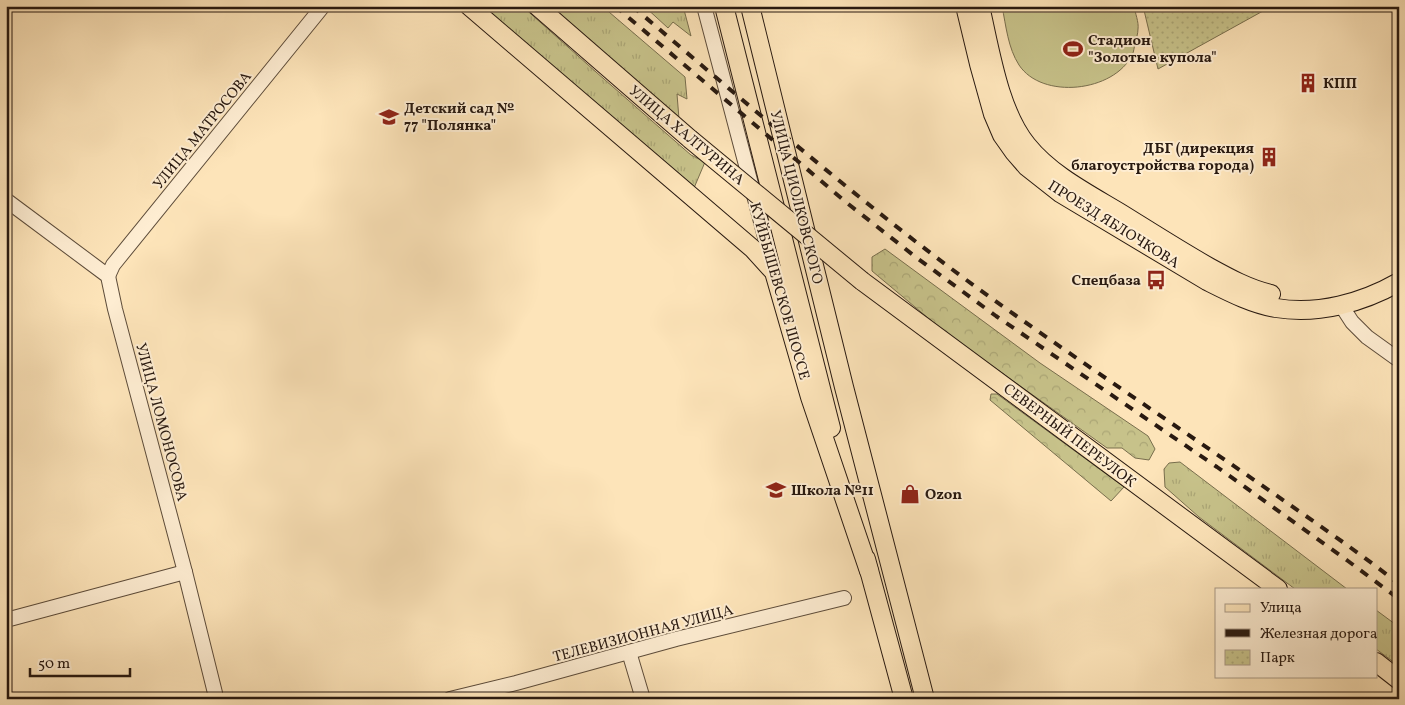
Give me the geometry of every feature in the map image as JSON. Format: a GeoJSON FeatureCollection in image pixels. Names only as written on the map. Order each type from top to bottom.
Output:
{"type":"FeatureCollection","features":[{"type":"Feature","properties":{"kind":"main road"},"geometry":{"type":"LineString","coordinates":[[469,6],[753,249],[774,272]]}},
{"type":"Feature","properties":{"kind":"main road","name":"УЛИЦА ХАЛТУРИНА"},"geometry":{"type":"LineString","coordinates":[[537,6],[690,139],[862,281]]}},
{"type":"Feature","properties":{"kind":"main road","name":"УЛИЦА ЦИОЛКОВСКОГО"},"geometry":{"type":"LineString","coordinates":[[724,6],[822,392]]}},
{"type":"Feature","properties":{"kind":"main road","name":"УЛИЦА ЦИОЛКОВСКОГО"},"geometry":{"type":"LineString","coordinates":[[750,6],[844,387],[925,699]]}},
{"type":"Feature","properties":{"kind":"main road","name":"ПРОЕЗД ЯБЛОЧКОВА"},"geometry":{"type":"LineString","coordinates":[[965,6],[993,114],[1002,135],[1027,167],[1060,193],[1207,281],[1230,293],[1276,308],[1304,310],[1341,305],[1358,301],[1399,282]]}},
{"type":"Feature","properties":{"kind":"main road","name":"ПРОЕЗД ЯБЛОЧКОВА"},"geometry":{"type":"LineString","coordinates":[[980,6],[1002,94],[1013,124],[1027,145],[1047,166],[1179,250],[1226,276],[1258,291],[1290,299],[1341,305]]}},
{"type":"Feature","properties":{"kind":"main road","name":"КУЙБЫШЕВСКОЕ ШОССЕ"},"geometry":{"type":"LineString","coordinates":[[774,272],[810,397],[869,571]]}},
{"type":"Feature","properties":{"kind":"main road","name":"СЕВЕРНЫЙ ПЕРЕУЛОК"},"geometry":{"type":"LineString","coordinates":[[862,281],[1277,588]]}},
{"type":"Feature","properties":{"kind":"main road","name":"КУЙБЫШЕВСКОЕ ШОССЕ"},"geometry":{"type":"LineString","coordinates":[[822,392],[904,699]]}},
{"type":"Feature","properties":{"kind":"main road"},"geometry":{"type":"LineString","coordinates":[[1378,664],[1399,680]]}},
{"type":"Feature","properties":{"kind":"street","name":"УЛИЦА МАТРОСОВА"},"geometry":{"type":"LineString","coordinates":[[108,276],[113,265],[323,6]]}},
{"type":"Feature","properties":{"kind":"street","name":"КУЙБЫШЕВСКОЕ ШОССЕ"},"geometry":{"type":"LineString","coordinates":[[704,6],[774,272]]}},
{"type":"Feature","properties":{"kind":"street"},"geometry":{"type":"LineString","coordinates":[[6,200],[108,276]]}},
{"type":"Feature","properties":{"kind":"street","name":"УЛИЦА ЛОМОНОСОВА"},"geometry":{"type":"LineString","coordinates":[[108,276],[115,309],[185,572],[215,699]]}},
{"type":"Feature","properties":{"kind":"street"},"geometry":{"type":"LineString","coordinates":[[1341,305],[1352,322],[1367,337],[1399,360]]}},
{"type":"Feature","properties":{"kind":"street"},"geometry":{"type":"LineString","coordinates":[[6,620],[185,572]]}},
{"type":"Feature","properties":{"kind":"street","name":"ТЕЛЕВИЗИОННАЯ УЛИЦА"},"geometry":{"type":"LineString","coordinates":[[450,699],[676,639],[844,598]]}},
{"type":"Feature","properties":{"kind":"street"},"geometry":{"type":"LineString","coordinates":[[629,652],[642,699]]}},
{"type":"Feature","properties":{"kind":"green space"},"geometry":{"type":"Polygon","coordinates":[[[481,6],[522,6],[691,155],[705,162],[694,188],[481,6]]]}},
{"type":"Feature","properties":{"kind":"green space"},"geometry":{"type":"Polygon","coordinates":[[[547,6],[602,6],[685,77],[687,99],[677,94],[679,119],[547,6]]]}},
{"type":"Feature","properties":{"kind":"green space"},"geometry":{"type":"Polygon","coordinates":[[[644,6],[683,6],[691,36],[673,22],[668,28],[644,6]]]}},
{"type":"Feature","properties":{"kind":"green space","name":"Стадион \"Золотые купола\""},"geometry":{"type":"Polygon","coordinates":[[[1002,6],[1134,6],[1138,33],[1132,55],[1123,67],[1110,77],[1094,84],[1060,87],[1044,83],[1030,76],[1015,58],[1008,37],[1002,6]]]}},
{"type":"Feature","properties":{"kind":"green space"},"geometry":{"type":"Polygon","coordinates":[[[1143,6],[1272,6],[1158,69],[1143,6]]]}},
{"type":"Feature","properties":{"kind":"green space"},"geometry":{"type":"Polygon","coordinates":[[[885,249],[1040,363],[1148,436],[1155,449],[1149,460],[1135,458],[1122,448],[1107,448],[946,333],[872,271],[872,257],[885,249]]]}},
{"type":"Feature","properties":{"kind":"green space"},"geometry":{"type":"Polygon","coordinates":[[[991,394],[997,394],[1124,487],[1111,501],[990,400],[991,394]]]}},
{"type":"Feature","properties":{"kind":"green space"},"geometry":{"type":"Polygon","coordinates":[[[1180,462],[1346,588],[1294,588],[1199,517],[1165,487],[1164,469],[1169,463],[1180,462]]]}},
{"type":"Feature","properties":{"kind":"green space"},"geometry":{"type":"Polygon","coordinates":[[[1378,611],[1399,627],[1399,666],[1378,650],[1378,611]]]}},
{"type":"Feature","properties":{"kind":"railway"},"geometry":{"type":"LineString","coordinates":[[615,6],[847,203],[917,258],[996,316],[1217,467],[1399,599]]}},
{"type":"Feature","properties":{"kind":"railway"},"geometry":{"type":"LineString","coordinates":[[632,6],[820,165],[965,279],[1319,525],[1399,584]]}},
{"type":"Feature","properties":{"kind":"place","name":"Стадион \"Золотые купола\""},"geometry":{"type":"Point","coordinates":[1073,49]}},
{"type":"Feature","properties":{"kind":"place","name":"КПП"},"geometry":{"type":"Point","coordinates":[1308,83]}},
{"type":"Feature","properties":{"kind":"place","name":"Детский сад № 77 \"Полянка\""},"geometry":{"type":"Point","coordinates":[389,117]}},
{"type":"Feature","properties":{"kind":"place","name":"ДБГ (дирекция благоустройства города)"},"geometry":{"type":"Point","coordinates":[1269,157]}},
{"type":"Feature","properties":{"kind":"place","name":"Спецбаза"},"geometry":{"type":"Point","coordinates":[1156,280]}},
{"type":"Feature","properties":{"kind":"place","name":"Школа №11"},"geometry":{"type":"Point","coordinates":[776,490]}},
{"type":"Feature","properties":{"kind":"place","name":"Ozon"},"geometry":{"type":"Point","coordinates":[910,494]}}]}
